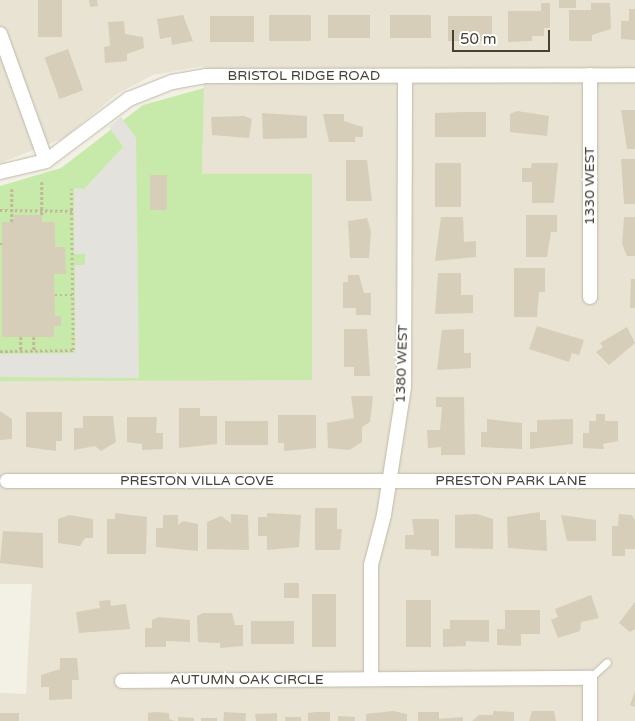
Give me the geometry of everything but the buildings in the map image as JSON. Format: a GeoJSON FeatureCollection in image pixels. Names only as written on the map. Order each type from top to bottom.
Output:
{"type":"FeatureCollection","features":[{"type":"Feature","properties":{"kind":"street"},"geometry":{"type":"LineString","coordinates":[[0,34],[46,162]]}},
{"type":"Feature","properties":{"kind":"street","name":"BRISTOL RIDGE ROAD"},"geometry":{"type":"LineString","coordinates":[[0,172],[46,162],[129,99],[172,82],[206,76],[635,75]]}},
{"type":"Feature","properties":{"kind":"street","name":"1380 WEST"},"geometry":{"type":"LineString","coordinates":[[371,679],[371,565],[404,387],[405,76]]}},
{"type":"Feature","properties":{"kind":"street","name":"1330 WEST"},"geometry":{"type":"LineString","coordinates":[[590,76],[590,297]]}},
{"type":"Feature","properties":{"kind":"street","name":"PRESTON VILLA COVE"},"geometry":{"type":"LineString","coordinates":[[7,481],[388,481]]}},
{"type":"Feature","properties":{"kind":"street","name":"PRESTON PARK LANE"},"geometry":{"type":"LineString","coordinates":[[388,481],[635,481]]}},
{"type":"Feature","properties":{"kind":"street"},"geometry":{"type":"LineString","coordinates":[[590,678],[590,721]]}},
{"type":"Feature","properties":{"kind":"street","name":"AUTUMN OAK CIRCLE"},"geometry":{"type":"LineString","coordinates":[[122,680],[590,678]]}},
{"type":"Feature","properties":{"kind":"lane"},"geometry":{"type":"LineString","coordinates":[[590,678],[607,662]]}},
{"type":"Feature","properties":{"kind":"path"},"geometry":{"type":"LineString","coordinates":[[42,182],[42,213]]}},
{"type":"Feature","properties":{"kind":"path"},"geometry":{"type":"LineString","coordinates":[[12,189],[12,222]]}},
{"type":"Feature","properties":{"kind":"path"},"geometry":{"type":"LineString","coordinates":[[0,351],[72,350],[73,211],[71,189]]}},
{"type":"Feature","properties":{"kind":"path"},"geometry":{"type":"LineString","coordinates":[[0,210],[42,213],[73,211]]}},
{"type":"Feature","properties":{"kind":"path"},"geometry":{"type":"LineString","coordinates":[[66,260],[72,260]]}},
{"type":"Feature","properties":{"kind":"path"},"geometry":{"type":"LineString","coordinates":[[55,295],[72,295]]}},
{"type":"Feature","properties":{"kind":"path"},"geometry":{"type":"LineString","coordinates":[[21,337],[21,350]]}},
{"type":"Feature","properties":{"kind":"path"},"geometry":{"type":"LineString","coordinates":[[34,337],[34,350]]}},
{"type":"Feature","properties":{"kind":"shaded area"},"geometry":{"type":"Polygon","coordinates":[[[0,0],[635,0],[635,721],[0,721],[0,693],[26,694],[32,584],[0,584],[0,379],[312,174],[202,174],[204,66],[153,75],[117,94],[64,138],[0,163],[0,0]]]}},
{"type":"Feature","properties":{"kind":"shaded area"},"geometry":{"type":"Polygon","coordinates":[[[121,117],[136,138],[139,378],[0,377],[0,354],[75,353],[75,265],[85,265],[85,254],[74,254],[74,188],[84,189],[123,147],[109,127],[121,117]]]}},
{"type":"Feature","properties":{"kind":"green space"},"geometry":{"type":"Polygon","coordinates":[[[204,88],[202,174],[312,174],[312,380],[0,381],[0,186],[61,168],[143,105],[204,88]]]}}]}
